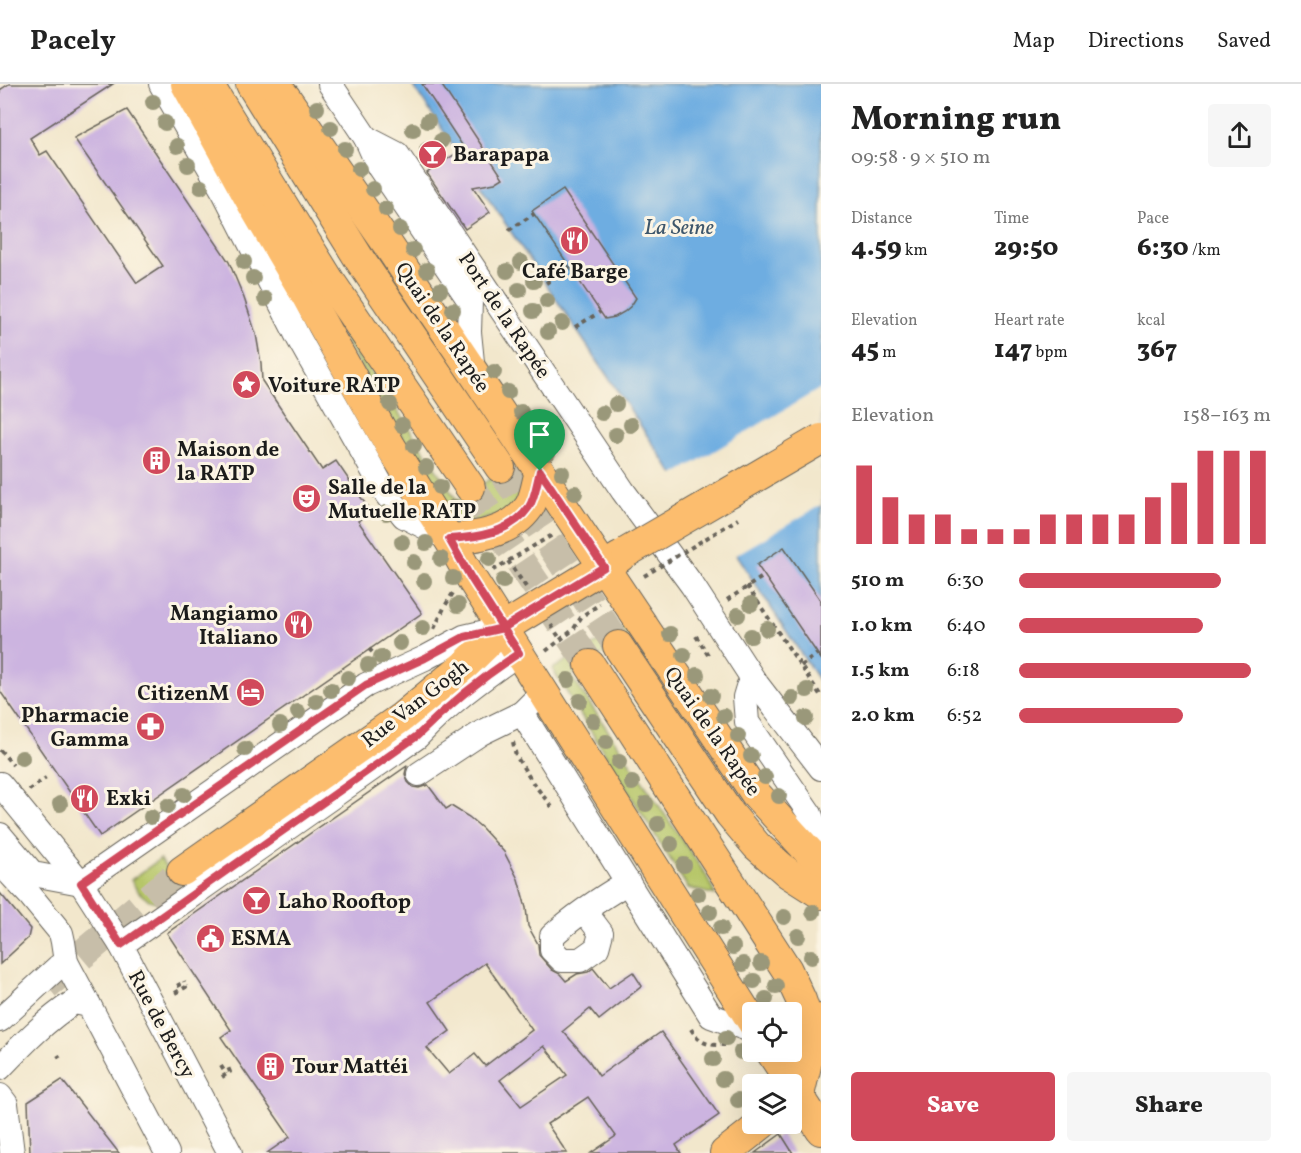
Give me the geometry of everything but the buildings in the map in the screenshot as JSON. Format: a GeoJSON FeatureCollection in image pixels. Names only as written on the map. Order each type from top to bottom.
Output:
{"type":"FeatureCollection","features":[{"type":"Feature","properties":{"kind":"main road"},"geometry":{"type":"LineString","coordinates":[[186,84],[391,447],[503,628],[529,655],[543,691],[742,1006]]}},
{"type":"Feature","properties":{"kind":"main road"},"geometry":{"type":"LineString","coordinates":[[208,84],[329,280],[470,487]]}},
{"type":"Feature","properties":{"kind":"main road","name":"Quai de la Rapée"},"geometry":{"type":"LineString","coordinates":[[252,84],[360,260],[500,467]]}},
{"type":"Feature","properties":{"kind":"main road","name":"Quai de la Rapée"},"geometry":{"type":"LineString","coordinates":[[273,84],[293,108],[388,245],[540,471],[625,565],[636,618],[755,793],[811,834],[821,863]]}},
{"type":"Feature","properties":{"kind":"main road"},"geometry":{"type":"LineString","coordinates":[[503,628],[625,565],[821,439]]}},
{"type":"Feature","properties":{"kind":"main road"},"geometry":{"type":"LineString","coordinates":[[449,539],[472,537],[497,531],[516,521],[530,506],[540,471]]}},
{"type":"Feature","properties":{"kind":"main road","name":"Rue Van Gogh"},"geometry":{"type":"LineString","coordinates":[[182,872],[402,717],[466,664],[503,628]]}},
{"type":"Feature","properties":{"kind":"main road","name":"Quai de la Rapée"},"geometry":{"type":"LineString","coordinates":[[618,646],[730,814],[757,846],[788,873],[821,894]]}},
{"type":"Feature","properties":{"kind":"main road"},"geometry":{"type":"LineString","coordinates":[[590,665],[787,970],[817,1028],[802,1077]]}},
{"type":"Feature","properties":{"kind":"main road"},"geometry":{"type":"LineString","coordinates":[[780,1062],[792,1074]]}},
{"type":"Feature","properties":{"kind":"main road"},"geometry":{"type":"LineString","coordinates":[[802,1087],[821,1130]]}},
{"type":"Feature","properties":{"kind":"main road"},"geometry":{"type":"LineString","coordinates":[[725,1153],[749,1134]]}},
{"type":"Feature","properties":{"kind":"street"},"geometry":{"type":"LineString","coordinates":[[161,84],[225,194],[299,339],[387,495],[404,516],[449,539]]}},
{"type":"Feature","properties":{"kind":"street","name":"Port de la Rapée"},"geometry":{"type":"LineString","coordinates":[[330,84],[366,138],[379,167],[470,301],[469,332],[473,372]]}},
{"type":"Feature","properties":{"kind":"street","name":"Port de la Rapée"},"geometry":{"type":"LineString","coordinates":[[366,138],[397,154],[623,491],[692,585],[755,682],[821,768]]}},
{"type":"Feature","properties":{"kind":"street","name":"Rue Van Gogh"},"geometry":{"type":"LineString","coordinates":[[81,883],[366,685],[464,637],[503,628]]}},
{"type":"Feature","properties":{"kind":"street","name":"Rue Van Gogh"},"geometry":{"type":"LineString","coordinates":[[121,945],[417,736],[456,699],[489,673],[529,655]]}},
{"type":"Feature","properties":{"kind":"street"},"geometry":{"type":"LineString","coordinates":[[755,682],[748,687],[745,697],[747,722],[810,814],[811,834]]}},
{"type":"Feature","properties":{"kind":"street"},"geometry":{"type":"LineString","coordinates":[[419,774],[481,733],[522,713],[543,691]]}},
{"type":"Feature","properties":{"kind":"street"},"geometry":{"type":"LineString","coordinates":[[522,713],[711,1016],[742,1027]]}},
{"type":"Feature","properties":{"kind":"street","name":"Rue de Bercy"},"geometry":{"type":"LineString","coordinates":[[0,784],[81,883],[121,945],[231,1153]]}},
{"type":"Feature","properties":{"kind":"street"},"geometry":{"type":"LineString","coordinates":[[0,835],[33,874],[81,883]]}},
{"type":"Feature","properties":{"kind":"street"},"geometry":{"type":"LineString","coordinates":[[0,863],[29,894],[63,946],[89,1005],[167,1153]]}},
{"type":"Feature","properties":{"kind":"street"},"geometry":{"type":"LineString","coordinates":[[592,921],[601,933],[597,948],[580,960],[562,960],[552,950],[552,936],[570,921],[628,882]]}},
{"type":"Feature","properties":{"kind":"street"},"geometry":{"type":"LineString","coordinates":[[0,1020],[58,967],[63,946]]}},
{"type":"Feature","properties":{"kind":"street"},"geometry":{"type":"LineString","coordinates":[[0,1068],[61,1011],[74,1002],[89,1005]]}},
{"type":"Feature","properties":{"kind":"street"},"geometry":{"type":"LineString","coordinates":[[0,1096],[6,1104],[12,1153]]}},
{"type":"Feature","properties":{"kind":"path"},"geometry":{"type":"LineString","coordinates":[[509,230],[534,214]]}},
{"type":"Feature","properties":{"kind":"path"},"geometry":{"type":"LineString","coordinates":[[546,283],[570,267]]}},
{"type":"Feature","properties":{"kind":"path"},"geometry":{"type":"LineString","coordinates":[[575,327],[600,312]]}},
{"type":"Feature","properties":{"kind":"path"},"geometry":{"type":"LineString","coordinates":[[625,565],[742,516]]}},
{"type":"Feature","properties":{"kind":"path"},"geometry":{"type":"LineString","coordinates":[[526,587],[508,561],[556,532]]}},
{"type":"Feature","properties":{"kind":"path"},"geometry":{"type":"LineString","coordinates":[[709,612],[764,576]]}},
{"type":"Feature","properties":{"kind":"path"},"geometry":{"type":"LineString","coordinates":[[747,586],[821,696]]}},
{"type":"Feature","properties":{"kind":"path"},"geometry":{"type":"LineString","coordinates":[[432,633],[453,594],[462,588]]}},
{"type":"Feature","properties":{"kind":"path"},"geometry":{"type":"LineString","coordinates":[[529,655],[561,640],[573,630],[582,616],[606,600]]}},
{"type":"Feature","properties":{"kind":"path"},"geometry":{"type":"LineString","coordinates":[[551,624],[561,640]]}},
{"type":"Feature","properties":{"kind":"path"},"geometry":{"type":"LineString","coordinates":[[369,649],[375,655]]}},
{"type":"Feature","properties":{"kind":"path"},"geometry":{"type":"LineString","coordinates":[[801,666],[818,654]]}},
{"type":"Feature","properties":{"kind":"path"},"geometry":{"type":"LineString","coordinates":[[175,993],[186,987],[184,981]]}},
{"type":"Feature","properties":{"kind":"path"},"geometry":{"type":"LineString","coordinates":[[178,983],[182,990]]}},
{"type":"Feature","properties":{"kind":"path"},"geometry":{"type":"LineString","coordinates":[[224,1065],[224,1076]]}},
{"type":"Feature","properties":{"kind":"green space"},"geometry":{"type":"Polygon","coordinates":[[[347,335],[457,501],[517,461],[522,482],[519,495],[512,507],[500,515],[471,522],[458,518],[444,507],[343,337],[347,335]]]}},
{"type":"Feature","properties":{"kind":"green space"},"geometry":{"type":"Polygon","coordinates":[[[626,625],[632,634],[571,676],[706,875],[715,895],[688,888],[553,670],[626,625]]]}},
{"type":"Feature","properties":{"kind":"green space"},"geometry":{"type":"Polygon","coordinates":[[[160,859],[182,889],[159,901],[149,900],[140,893],[131,880],[160,859]]]}},
{"type":"Feature","properties":{"kind":"water","name":"La Seine"},"geometry":{"type":"Polygon","coordinates":[[[412,84],[821,84],[821,684],[737,556],[669,468],[412,84]]]}},
{"type":"Feature","properties":{"kind":"pier"},"geometry":{"type":"Polygon","coordinates":[[[821,388],[821,505],[734,556],[672,476],[821,388]]]}},
{"type":"Feature","properties":{"kind":"tunnel"},"geometry":{"type":"LineString","coordinates":[[500,467],[618,646]]}},
{"type":"Feature","properties":{"kind":"tunnel"},"geometry":{"type":"LineString","coordinates":[[470,487],[590,665]]}},
{"type":"Feature","properties":{"kind":"tunnel"},"geometry":{"type":"LineString","coordinates":[[46,985],[182,871]]}},
{"type":"Feature","properties":{"kind":"place","name":"Barapapa"},"geometry":{"type":"Point","coordinates":[432,154]}},
{"type":"Feature","properties":{"kind":"place","name":"Café Barge"},"geometry":{"type":"Point","coordinates":[575,240]}},
{"type":"Feature","properties":{"kind":"place","name":"Voiture RATP"},"geometry":{"type":"Point","coordinates":[247,385]}},
{"type":"Feature","properties":{"kind":"place","name":"Maison de la RATP"},"geometry":{"type":"Point","coordinates":[156,461]}},
{"type":"Feature","properties":{"kind":"place","name":"Salle de la Mutuelle RATP"},"geometry":{"type":"Point","coordinates":[307,499]}},
{"type":"Feature","properties":{"kind":"place","name":"Mangiamo Italiano"},"geometry":{"type":"Point","coordinates":[299,625]}},
{"type":"Feature","properties":{"kind":"place","name":"CitizenM"},"geometry":{"type":"Point","coordinates":[250,693]}},
{"type":"Feature","properties":{"kind":"place","name":"Pharmacie Gamma"},"geometry":{"type":"Point","coordinates":[150,727]}},
{"type":"Feature","properties":{"kind":"place","name":"Exki"},"geometry":{"type":"Point","coordinates":[85,798]}},
{"type":"Feature","properties":{"kind":"place","name":"Laho Rooftop"},"geometry":{"type":"Point","coordinates":[257,901]}},
{"type":"Feature","properties":{"kind":"place","name":"ESMA"},"geometry":{"type":"Point","coordinates":[210,938]}},
{"type":"Feature","properties":{"kind":"place","name":"Tour Mattéi"},"geometry":{"type":"Point","coordinates":[271,1066]}},
{"type":"Feature","properties":{"kind":"route"},"geometry":{"type":"LineString","coordinates":[[540,471],[530,506],[516,521],[497,531],[472,537],[449,539],[503,628],[464,637],[366,685],[81,883],[121,945],[417,736],[456,699],[519,653],[503,628],[604,567],[540,471]]}}]}
